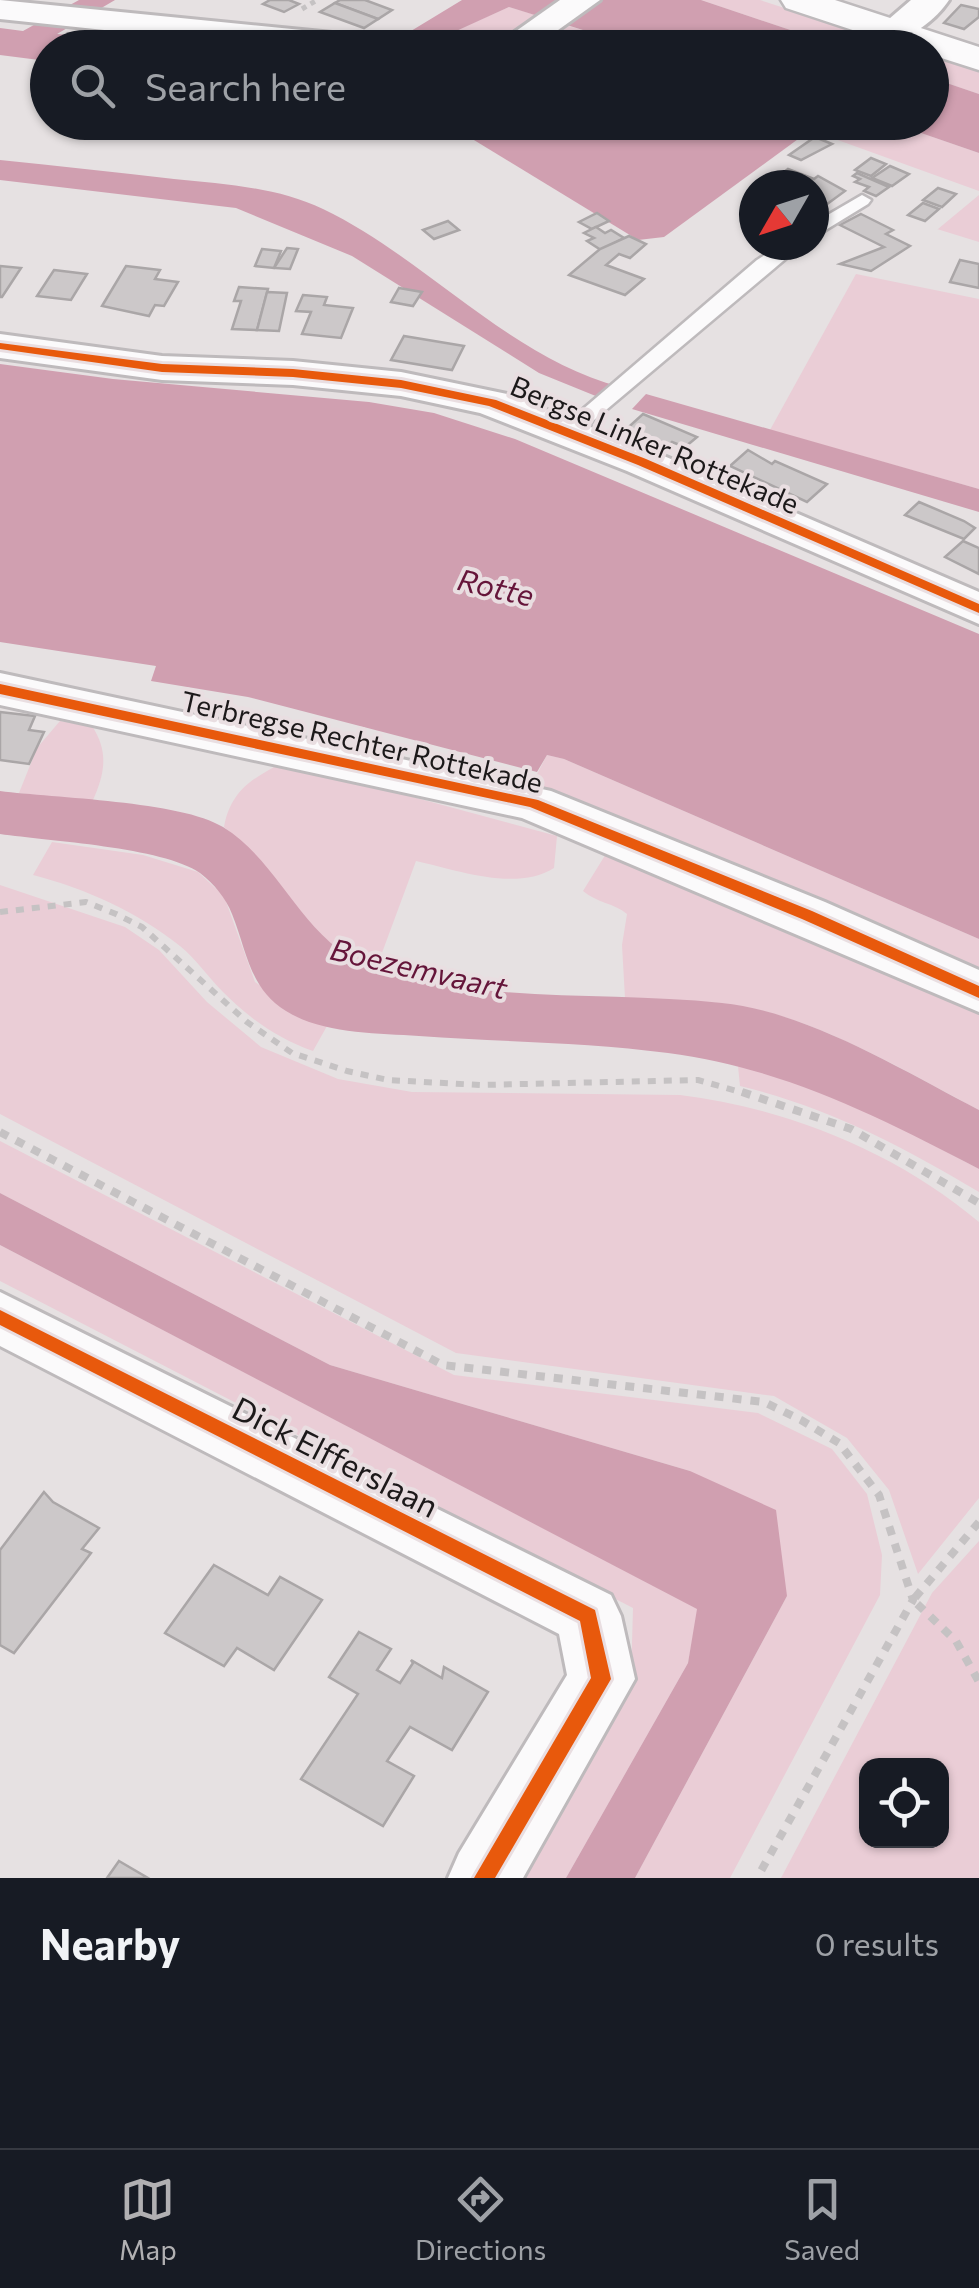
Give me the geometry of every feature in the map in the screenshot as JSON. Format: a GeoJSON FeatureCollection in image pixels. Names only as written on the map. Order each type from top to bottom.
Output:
{"type":"FeatureCollection","features":[{"type":"Feature","properties":{"kind":"street"},"geometry":{"type":"LineString","coordinates":[[538,30],[583,0]]}},
{"type":"Feature","properties":{"kind":"street"},"geometry":{"type":"LineString","coordinates":[[799,0],[889,30]]}},
{"type":"Feature","properties":{"kind":"street"},"geometry":{"type":"LineString","coordinates":[[893,30],[932,0]]}},
{"type":"Feature","properties":{"kind":"street"},"geometry":{"type":"LineString","coordinates":[[0,8],[210,30]]}},
{"type":"Feature","properties":{"kind":"street"},"geometry":{"type":"LineString","coordinates":[[949,49],[979,59]]}},
{"type":"Feature","properties":{"kind":"street","name":"Bergse Linker Rottekade"},"geometry":{"type":"LineString","coordinates":[[0,346],[162,368],[293,373],[400,384],[584,419],[979,610]]}},
{"type":"Feature","properties":{"kind":"street","name":"Terbregse Rechter Rottekade"},"geometry":{"type":"LineString","coordinates":[[0,689],[533,803],[807,915],[979,992]]}},
{"type":"Feature","properties":{"kind":"street","name":"Dick Elfferslaan"},"geometry":{"type":"LineString","coordinates":[[0,1316],[588,1616],[601,1680],[484,1878]]}},
{"type":"Feature","properties":{"kind":"lane"},"geometry":{"type":"LineString","coordinates":[[829,221],[862,200]]}},
{"type":"Feature","properties":{"kind":"lane"},"geometry":{"type":"LineString","coordinates":[[584,419],[770,260]]}},
{"type":"Feature","properties":{"kind":"path"},"geometry":{"type":"LineString","coordinates":[[0,912],[86,902],[116,914],[142,927],[247,1022],[292,1052],[347,1072],[388,1080],[480,1085],[698,1080],[851,1128],[979,1204]]}},
{"type":"Feature","properties":{"kind":"path"},"geometry":{"type":"LineString","coordinates":[[0,1132],[443,1364],[764,1402],[840,1442],[879,1495],[914,1600],[956,1640],[979,1682]]}},
{"type":"Feature","properties":{"kind":"path"},"geometry":{"type":"LineString","coordinates":[[757,1878],[914,1600],[979,1522]]}},
{"type":"Feature","properties":{"kind":"shaded area"},"geometry":{"type":"Polygon","coordinates":[[[701,0],[760,0],[853,30],[790,30],[701,0]]]}},
{"type":"Feature","properties":{"kind":"shaded area"},"geometry":{"type":"Polygon","coordinates":[[[509,7],[542,17],[519,30],[457,30],[509,7]]]}},
{"type":"Feature","properties":{"kind":"shaded area"},"geometry":{"type":"Polygon","coordinates":[[[949,62],[979,72],[979,94],[949,84],[949,62]]]}},
{"type":"Feature","properties":{"kind":"shaded area"},"geometry":{"type":"Polygon","coordinates":[[[838,140],[941,140],[979,153],[979,191],[838,140]]]}},
{"type":"Feature","properties":{"kind":"shaded area"},"geometry":{"type":"Polygon","coordinates":[[[979,195],[979,242],[937,229],[938,229],[979,195]]]}},
{"type":"Feature","properties":{"kind":"shaded area"},"geometry":{"type":"Polygon","coordinates":[[[856,274],[979,299],[979,489],[770,430],[856,274]]]}},
{"type":"Feature","properties":{"kind":"shaded area"},"geometry":{"type":"Polygon","coordinates":[[[60,721],[92,726],[101,745],[100,782],[92,802],[19,793],[37,748],[60,721]]]}},
{"type":"Feature","properties":{"kind":"shaded area"},"geometry":{"type":"Polygon","coordinates":[[[547,755],[979,939],[979,981],[739,867],[647,829],[523,801],[547,755]]]}},
{"type":"Feature","properties":{"kind":"shaded area"},"geometry":{"type":"Polygon","coordinates":[[[283,762],[557,836],[554,868],[539,875],[504,879],[416,861],[376,969],[331,944],[224,827],[232,804],[245,787],[283,762]]]}},
{"type":"Feature","properties":{"kind":"shaded area"},"geometry":{"type":"Polygon","coordinates":[[[52,842],[143,855],[198,872],[224,896],[255,982],[313,1022],[327,1026],[313,1051],[254,1019],[186,951],[129,912],[73,887],[33,875],[52,842]]]}},
{"type":"Feature","properties":{"kind":"shaded area"},"geometry":{"type":"Polygon","coordinates":[[[612,844],[979,1000],[979,1110],[873,1054],[790,1019],[729,1004],[625,998],[622,945],[627,914],[583,891],[612,844]]]}},
{"type":"Feature","properties":{"kind":"shaded area"},"geometry":{"type":"Polygon","coordinates":[[[0,885],[125,927],[159,950],[207,1002],[261,1047],[338,1079],[412,1092],[680,1095],[720,1101],[800,1122],[912,1174],[979,1222],[979,1498],[918,1574],[889,1490],[847,1438],[774,1396],[456,1353],[0,1114],[0,885]]]}},
{"type":"Feature","properties":{"kind":"shaded area"},"geometry":{"type":"Polygon","coordinates":[[[738,1066],[831,1096],[979,1169],[979,1192],[863,1130],[803,1105],[740,1086],[738,1066]]]}},
{"type":"Feature","properties":{"kind":"shaded area"},"geometry":{"type":"Polygon","coordinates":[[[0,1141],[454,1375],[758,1413],[832,1449],[867,1494],[882,1555],[880,1595],[730,1878],[635,1878],[787,1596],[690,1471],[330,1365],[0,1193],[0,1141]]]}},
{"type":"Feature","properties":{"kind":"shaded area"},"geometry":{"type":"Polygon","coordinates":[[[0,1245],[698,1609],[688,1663],[566,1878],[515,1878],[631,1678],[633,1608],[0,1281],[0,1245]]]}},
{"type":"Feature","properties":{"kind":"shaded area"},"geometry":{"type":"Polygon","coordinates":[[[979,1541],[979,1878],[781,1878],[932,1593],[979,1541]]]}},
{"type":"Feature","properties":{"kind":"water"},"geometry":{"type":"Polygon","coordinates":[[[79,0],[115,0],[64,30],[30,30],[30,59],[0,55],[0,28],[23,31],[79,0]]]}},
{"type":"Feature","properties":{"kind":"water"},"geometry":{"type":"Polygon","coordinates":[[[462,0],[701,0],[790,30],[583,30],[509,7],[458,30],[413,30],[462,0]]]}},
{"type":"Feature","properties":{"kind":"water"},"geometry":{"type":"Polygon","coordinates":[[[949,84],[979,94],[979,153],[941,140],[949,140],[949,84]]]}},
{"type":"Feature","properties":{"kind":"water"},"geometry":{"type":"Polygon","coordinates":[[[474,140],[797,140],[756,170],[739,170],[739,182],[664,237],[638,240],[474,140]]]}},
{"type":"Feature","properties":{"kind":"water"},"geometry":{"type":"Polygon","coordinates":[[[0,160],[231,185],[305,202],[361,230],[542,354],[621,387],[608,401],[539,373],[352,256],[236,208],[0,180],[0,160]]]}},
{"type":"Feature","properties":{"kind":"water","name":"Rotte"},"geometry":{"type":"Polygon","coordinates":[[[0,364],[113,379],[369,402],[434,413],[515,439],[979,634],[979,939],[564,759],[547,755],[537,772],[248,697],[151,681],[156,666],[0,642],[0,364]]]}},
{"type":"Feature","properties":{"kind":"water"},"geometry":{"type":"Polygon","coordinates":[[[646,394],[979,489],[979,512],[632,409],[646,394]]]}},
{"type":"Feature","properties":{"kind":"water"},"geometry":{"type":"Polygon","coordinates":[[[0,791],[148,806],[204,818],[244,843],[330,942],[351,958],[376,969],[418,980],[504,992],[722,1003],[821,1030],[979,1110],[979,1169],[828,1097],[790,1082],[709,1060],[606,1047],[368,1033],[301,1019],[264,991],[226,902],[200,873],[183,864],[133,851],[0,834],[0,791]]]}},
{"type":"Feature","properties":{"kind":"water"},"geometry":{"type":"Polygon","coordinates":[[[0,1193],[330,1365],[690,1471],[776,1510],[787,1596],[635,1878],[566,1878],[688,1663],[697,1609],[0,1245],[0,1193]]]}},
{"type":"Feature","properties":{"kind":"building"},"geometry":{"type":"Polygon","coordinates":[[[270,0],[299,4],[284,12],[263,4],[270,0]]]}},
{"type":"Feature","properties":{"kind":"building"},"geometry":{"type":"Polygon","coordinates":[[[365,0],[392,10],[378,19],[335,3],[365,0]]]}},
{"type":"Feature","properties":{"kind":"building"},"geometry":{"type":"Polygon","coordinates":[[[335,3],[378,19],[364,28],[320,12],[335,3]]]}},
{"type":"Feature","properties":{"kind":"building"},"geometry":{"type":"Polygon","coordinates":[[[961,5],[979,9],[979,17],[964,29],[944,23],[961,5]]]}},
{"type":"Feature","properties":{"kind":"building"},"geometry":{"type":"Polygon","coordinates":[[[811,140],[832,144],[801,160],[789,155],[811,140]]]}},
{"type":"Feature","properties":{"kind":"building"},"geometry":{"type":"Polygon","coordinates":[[[871,158],[886,164],[871,176],[855,170],[871,158]]]}},
{"type":"Feature","properties":{"kind":"building"},"geometry":{"type":"Polygon","coordinates":[[[890,166],[909,174],[892,186],[872,178],[890,166]]]}},
{"type":"Feature","properties":{"kind":"building"},"geometry":{"type":"Polygon","coordinates":[[[857,173],[889,187],[876,196],[864,191],[869,187],[855,182],[860,179],[853,176],[857,173]]]}},
{"type":"Feature","properties":{"kind":"building"},"geometry":{"type":"Polygon","coordinates":[[[829,182],[845,191],[829,203],[829,182]]]}},
{"type":"Feature","properties":{"kind":"building"},"geometry":{"type":"Polygon","coordinates":[[[938,188],[956,194],[942,207],[923,200],[938,188]]]}},
{"type":"Feature","properties":{"kind":"building"},"geometry":{"type":"Polygon","coordinates":[[[923,203],[939,209],[925,221],[908,215],[923,203]]]}},
{"type":"Feature","properties":{"kind":"building"},"geometry":{"type":"Polygon","coordinates":[[[597,213],[609,221],[592,229],[579,222],[597,213]]]}},
{"type":"Feature","properties":{"kind":"building"},"geometry":{"type":"Polygon","coordinates":[[[861,214],[893,230],[886,234],[910,246],[871,271],[840,264],[884,247],[840,225],[861,214]]]}},
{"type":"Feature","properties":{"kind":"building"},"geometry":{"type":"Polygon","coordinates":[[[448,221],[459,230],[434,239],[423,230],[448,221]]]}},
{"type":"Feature","properties":{"kind":"building"},"geometry":{"type":"Polygon","coordinates":[[[596,227],[624,238],[601,250],[587,241],[594,238],[584,233],[596,227]]]}},
{"type":"Feature","properties":{"kind":"building"},"geometry":{"type":"Polygon","coordinates":[[[629,236],[646,244],[630,258],[619,254],[606,265],[644,279],[625,295],[569,275],[600,249],[629,236]]]}},
{"type":"Feature","properties":{"kind":"building"},"geometry":{"type":"Polygon","coordinates":[[[287,248],[298,249],[290,269],[274,268],[287,248]]]}},
{"type":"Feature","properties":{"kind":"building"},"geometry":{"type":"Polygon","coordinates":[[[262,249],[281,251],[274,268],[255,266],[262,249]]]}},
{"type":"Feature","properties":{"kind":"building"},"geometry":{"type":"Polygon","coordinates":[[[960,260],[979,264],[979,288],[950,282],[960,260]]]}},
{"type":"Feature","properties":{"kind":"building"},"geometry":{"type":"Polygon","coordinates":[[[0,266],[21,268],[2,297],[0,297],[0,266]]]}},
{"type":"Feature","properties":{"kind":"building"},"geometry":{"type":"Polygon","coordinates":[[[126,266],[160,270],[155,279],[178,282],[164,306],[155,305],[149,316],[102,306],[126,266]]]}},
{"type":"Feature","properties":{"kind":"building"},"geometry":{"type":"Polygon","coordinates":[[[54,270],[87,274],[71,300],[37,296],[54,270]]]}},
{"type":"Feature","properties":{"kind":"building"},"geometry":{"type":"Polygon","coordinates":[[[239,287],[268,289],[257,330],[232,329],[241,301],[234,301],[239,287]]]}},
{"type":"Feature","properties":{"kind":"building"},"geometry":{"type":"Polygon","coordinates":[[[399,288],[422,292],[413,306],[391,302],[399,288]]]}},
{"type":"Feature","properties":{"kind":"building"},"geometry":{"type":"Polygon","coordinates":[[[267,292],[287,293],[279,331],[257,330],[267,292]]]}},
{"type":"Feature","properties":{"kind":"building"},"geometry":{"type":"Polygon","coordinates":[[[303,295],[327,297],[324,305],[353,308],[341,338],[302,334],[311,312],[296,311],[303,295]]]}},
{"type":"Feature","properties":{"kind":"building"},"geometry":{"type":"Polygon","coordinates":[[[404,336],[464,346],[452,370],[391,360],[404,336]]]}},
{"type":"Feature","properties":{"kind":"building"},"geometry":{"type":"Polygon","coordinates":[[[643,414],[697,437],[685,447],[672,442],[663,450],[622,433],[643,414]]]}},
{"type":"Feature","properties":{"kind":"building"},"geometry":{"type":"Polygon","coordinates":[[[748,450],[772,464],[775,461],[827,484],[807,502],[730,466],[748,450]]]}},
{"type":"Feature","properties":{"kind":"building"},"geometry":{"type":"Polygon","coordinates":[[[919,502],[975,528],[964,539],[905,515],[919,502]]]}},
{"type":"Feature","properties":{"kind":"building"},"geometry":{"type":"Polygon","coordinates":[[[963,541],[979,548],[979,574],[945,557],[963,541]]]}},
{"type":"Feature","properties":{"kind":"building"},"geometry":{"type":"Polygon","coordinates":[[[0,712],[35,716],[29,730],[44,732],[29,764],[0,760],[0,712]]]}},
{"type":"Feature","properties":{"kind":"building"},"geometry":{"type":"Polygon","coordinates":[[[44,1492],[53,1502],[99,1528],[82,1549],[91,1553],[14,1653],[0,1645],[0,1550],[44,1492]]]}},
{"type":"Feature","properties":{"kind":"building"},"geometry":{"type":"Polygon","coordinates":[[[214,1565],[268,1595],[280,1577],[322,1600],[274,1670],[237,1648],[224,1666],[165,1633],[214,1565]]]}},
{"type":"Feature","properties":{"kind":"building"},"geometry":{"type":"Polygon","coordinates":[[[359,1632],[391,1649],[377,1670],[400,1683],[413,1663],[411,1660],[442,1678],[444,1667],[488,1692],[452,1750],[410,1727],[387,1761],[414,1776],[383,1826],[301,1779],[358,1694],[329,1677],[359,1632]]]}},
{"type":"Feature","properties":{"kind":"building"},"geometry":{"type":"Polygon","coordinates":[[[119,1861],[148,1878],[107,1878],[119,1861]]]}},
{"type":"Feature","properties":{"kind":"cycle path"},"geometry":{"type":"LineString","coordinates":[[0,346],[162,368],[293,373],[401,384],[492,403],[642,462],[979,609]]}},
{"type":"Feature","properties":{"kind":"cycle path"},"geometry":{"type":"LineString","coordinates":[[0,689],[533,803],[807,915],[979,992]]}},
{"type":"Feature","properties":{"kind":"cycle path"},"geometry":{"type":"LineString","coordinates":[[0,1317],[588,1616],[601,1679],[484,1878]]}},
{"type":"Feature","properties":{"kind":"water label","name":"Boezemvaart"},"geometry":{"type":"Point","coordinates":[419,967]}}]}
